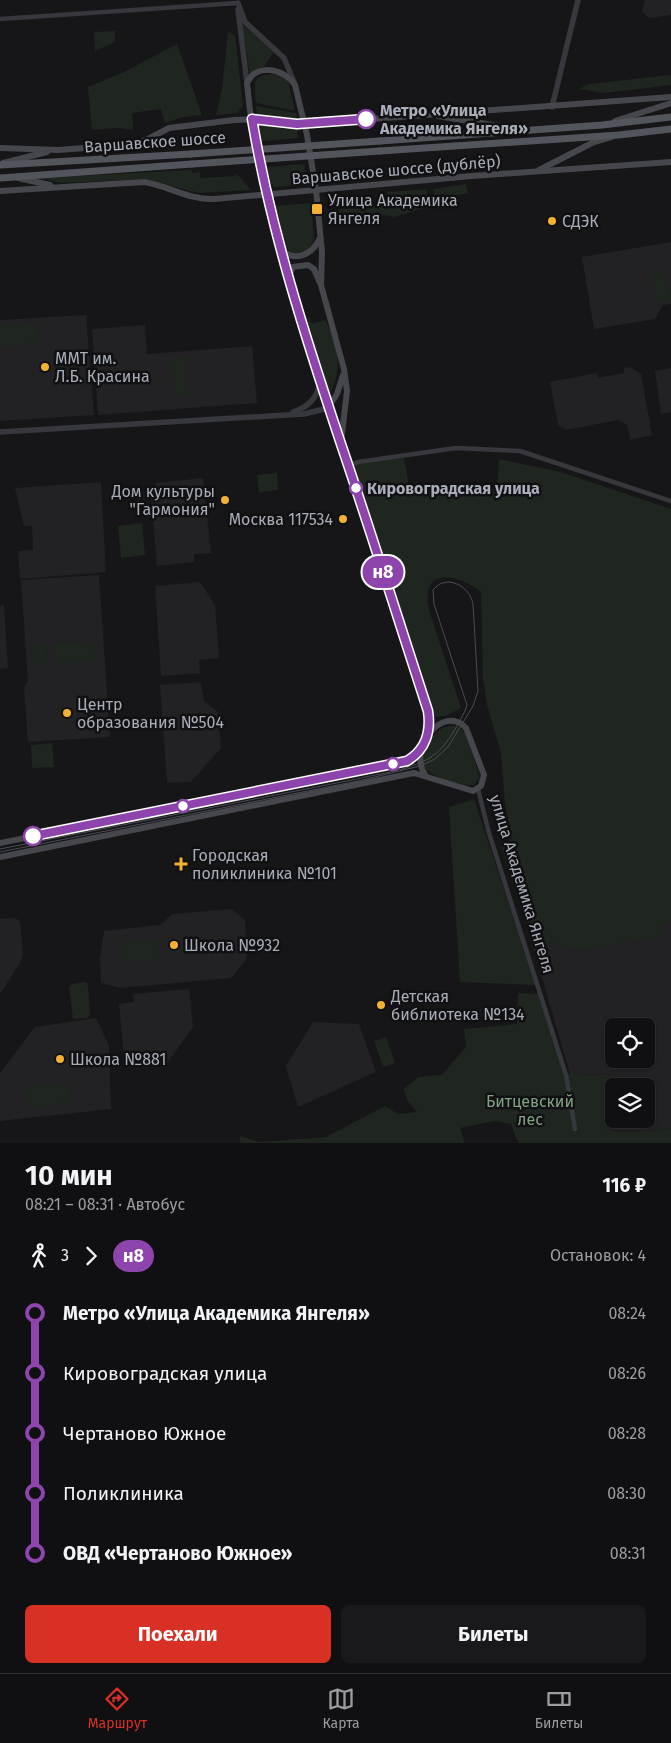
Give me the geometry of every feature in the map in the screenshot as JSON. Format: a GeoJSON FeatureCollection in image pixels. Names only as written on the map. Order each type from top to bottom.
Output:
{"type":"FeatureCollection","features":[{"type":"Feature","properties":{"kind":"main road"},"geometry":{"type":"LineString","coordinates":[[321,285],[320,236],[316,190],[295,84],[287,75],[276,70],[256,73],[247,83],[259,161],[278,247],[328,408],[349,466],[428,711],[428,735]]}},
{"type":"Feature","properties":{"kind":"main road"},"geometry":{"type":"LineString","coordinates":[[0,148],[58,150],[127,145],[141,142],[174,127],[252,119],[304,124],[671,97]]}},
{"type":"Feature","properties":{"kind":"main road"},"geometry":{"type":"LineString","coordinates":[[602,125],[671,103]]}},
{"type":"Feature","properties":{"kind":"main road"},"geometry":{"type":"LineString","coordinates":[[427,114],[486,126],[525,130]]}},
{"type":"Feature","properties":{"kind":"main road","name":"Варшавское шоссе"},"geometry":{"type":"LineString","coordinates":[[0,164],[191,154],[380,141],[602,125],[671,117]]}},
{"type":"Feature","properties":{"kind":"main road","name":"Варшавское шоссе"},"geometry":{"type":"LineString","coordinates":[[0,178],[619,135],[671,129]]}},
{"type":"Feature","properties":{"kind":"main road"},"geometry":{"type":"LineString","coordinates":[[535,172],[594,142],[619,135]]}},
{"type":"Feature","properties":{"kind":"main road"},"geometry":{"type":"LineString","coordinates":[[0,164],[58,150]]}},
{"type":"Feature","properties":{"kind":"main road","name":"Варшавское шоссе (дублёр)"},"geometry":{"type":"LineString","coordinates":[[0,191],[144,182],[200,199],[671,162]]}},
{"type":"Feature","properties":{"kind":"main road"},"geometry":{"type":"LineString","coordinates":[[8,177],[63,186]]}},
{"type":"Feature","properties":{"kind":"main road"},"geometry":{"type":"LineString","coordinates":[[278,247],[286,255],[297,257],[312,250],[320,236]]}},
{"type":"Feature","properties":{"kind":"main road"},"geometry":{"type":"LineString","coordinates":[[288,279],[293,267],[308,265],[314,269],[321,285],[344,369],[346,391],[341,442]]}},
{"type":"Feature","properties":{"kind":"main road"},"geometry":{"type":"LineString","coordinates":[[328,408],[337,394],[344,369]]}},
{"type":"Feature","properties":{"kind":"main road"},"geometry":{"type":"LineString","coordinates":[[0,857],[414,774],[426,776],[464,790],[478,789],[484,781],[484,775],[466,728],[462,724],[436,721],[428,711]]}},
{"type":"Feature","properties":{"kind":"main road"},"geometry":{"type":"LineString","coordinates":[[426,776],[419,762],[421,750],[428,735],[436,726],[452,722]]}},
{"type":"Feature","properties":{"kind":"main road"},"geometry":{"type":"LineString","coordinates":[[0,843],[407,761],[421,750]]}},
{"type":"Feature","properties":{"kind":"main road"},"geometry":{"type":"LineString","coordinates":[[150,813],[155,821],[151,827]]}},
{"type":"Feature","properties":{"kind":"street"},"geometry":{"type":"LineString","coordinates":[[552,107],[578,0]]}},
{"type":"Feature","properties":{"kind":"street"},"geometry":{"type":"LineString","coordinates":[[0,19],[238,1]]}},
{"type":"Feature","properties":{"kind":"street"},"geometry":{"type":"LineString","coordinates":[[238,1],[247,83]]}},
{"type":"Feature","properties":{"kind":"street"},"geometry":{"type":"LineString","coordinates":[[238,1],[245,22],[284,58],[295,84]]}},
{"type":"Feature","properties":{"kind":"street"},"geometry":{"type":"LineString","coordinates":[[288,413],[309,404],[316,396],[320,382]]}},
{"type":"Feature","properties":{"kind":"street"},"geometry":{"type":"LineString","coordinates":[[0,432],[312,413],[328,408]]}},
{"type":"Feature","properties":{"kind":"street"},"geometry":{"type":"LineString","coordinates":[[349,466],[358,462],[448,448],[520,451],[671,501]]}},
{"type":"Feature","properties":{"kind":"street","name":"улица Академика Янгеля"},"geometry":{"type":"LineString","coordinates":[[478,789],[489,833],[540,987],[566,1075],[575,1129]]}},
{"type":"Feature","properties":{"kind":"shaded area"},"geometry":{"type":"Polygon","coordinates":[[[645,0],[671,0],[671,15],[649,18],[642,11],[645,0]]]}},
{"type":"Feature","properties":{"kind":"shaded area"},"geometry":{"type":"Polygon","coordinates":[[[671,242],[671,304],[663,305],[655,319],[594,329],[582,257],[671,242]]]}},
{"type":"Feature","properties":{"kind":"shaded area","name":"ММТ им. Л.Б. Красина"},"geometry":{"type":"Polygon","coordinates":[[[86,315],[94,415],[0,421],[0,320],[86,315]]]}},
{"type":"Feature","properties":{"kind":"shaded area"},"geometry":{"type":"Polygon","coordinates":[[[145,325],[147,354],[252,346],[257,403],[98,415],[92,329],[145,325]]]}},
{"type":"Feature","properties":{"kind":"shaded area"},"geometry":{"type":"Polygon","coordinates":[[[630,367],[641,374],[652,435],[630,440],[627,425],[618,420],[566,430],[558,425],[550,382],[597,373],[598,378],[624,373],[624,368],[630,367]]]}},
{"type":"Feature","properties":{"kind":"shaded area"},"geometry":{"type":"Polygon","coordinates":[[[671,368],[671,412],[661,414],[655,371],[671,368]]]}},
{"type":"Feature","properties":{"kind":"shaded area"},"geometry":{"type":"Polygon","coordinates":[[[203,478],[211,553],[194,554],[194,562],[157,566],[151,497],[156,483],[203,478]]]}},
{"type":"Feature","properties":{"kind":"shaded area"},"geometry":{"type":"Polygon","coordinates":[[[101,482],[106,572],[20,579],[18,551],[33,550],[32,526],[24,526],[15,488],[101,482]]]}},
{"type":"Feature","properties":{"kind":"shaded area"},"geometry":{"type":"Polygon","coordinates":[[[99,575],[110,737],[28,742],[24,688],[28,681],[21,580],[99,575]]]}},
{"type":"Feature","properties":{"kind":"shaded area"},"geometry":{"type":"Polygon","coordinates":[[[200,582],[215,605],[219,658],[199,660],[200,673],[161,676],[155,586],[200,582]]]}},
{"type":"Feature","properties":{"kind":"shaded area"},"geometry":{"type":"Polygon","coordinates":[[[4,605],[8,668],[0,669],[0,606],[4,605]]]}},
{"type":"Feature","properties":{"kind":"shaded area"},"geometry":{"type":"Polygon","coordinates":[[[201,682],[204,701],[218,712],[221,748],[191,782],[167,783],[160,685],[201,682]]]}},
{"type":"Feature","properties":{"kind":"shaded area","name":"Школа №932"},"geometry":{"type":"Polygon","coordinates":[[[231,909],[245,920],[247,959],[231,978],[120,988],[101,983],[100,959],[104,931],[160,925],[173,914],[231,909]]]}},
{"type":"Feature","properties":{"kind":"shaded area"},"geometry":{"type":"Polygon","coordinates":[[[15,918],[20,921],[23,954],[20,963],[0,994],[0,919],[15,918]]]}},
{"type":"Feature","properties":{"kind":"shaded area"},"geometry":{"type":"Polygon","coordinates":[[[663,923],[671,923],[671,1128],[612,1132],[612,1128],[655,1128],[655,1078],[614,1078],[614,1075],[570,1074],[533,946],[554,943],[577,951],[663,923]]]}},
{"type":"Feature","properties":{"kind":"shaded area"},"geometry":{"type":"Polygon","coordinates":[[[189,989],[193,1027],[167,1063],[125,1067],[119,1004],[134,1002],[133,994],[189,989]]]}},
{"type":"Feature","properties":{"kind":"shaded area","name":"Школа №881"},"geometry":{"type":"Polygon","coordinates":[[[96,1018],[109,1046],[111,1109],[0,1121],[0,1073],[35,1027],[96,1018]]]}},
{"type":"Feature","properties":{"kind":"shaded area"},"geometry":{"type":"Polygon","coordinates":[[[313,1022],[359,1024],[376,1072],[298,1107],[286,1066],[313,1022]]]}},
{"type":"Feature","properties":{"kind":"green space"},"geometry":{"type":"Polygon","coordinates":[[[242,24],[274,52],[264,67],[256,69],[250,74],[242,24]]]}},
{"type":"Feature","properties":{"kind":"green space"},"geometry":{"type":"Polygon","coordinates":[[[115,31],[115,42],[95,51],[94,32],[115,31]]]}},
{"type":"Feature","properties":{"kind":"green space"},"geometry":{"type":"Polygon","coordinates":[[[228,31],[235,36],[243,105],[238,113],[216,115],[222,89],[228,31]]]}},
{"type":"Feature","properties":{"kind":"green space"},"geometry":{"type":"Polygon","coordinates":[[[177,44],[202,115],[183,117],[165,123],[161,109],[132,113],[133,130],[117,128],[92,130],[88,87],[124,72],[177,44]]]}},
{"type":"Feature","properties":{"kind":"green space"},"geometry":{"type":"Polygon","coordinates":[[[279,74],[288,81],[295,111],[256,103],[255,83],[259,77],[279,74]]]}},
{"type":"Feature","properties":{"kind":"green space"},"geometry":{"type":"Polygon","coordinates":[[[671,75],[671,85],[604,93],[579,89],[589,84],[671,75]]]}},
{"type":"Feature","properties":{"kind":"green space"},"geometry":{"type":"Polygon","coordinates":[[[256,106],[296,113],[297,118],[257,116],[256,106]]]}},
{"type":"Feature","properties":{"kind":"green space"},"geometry":{"type":"Polygon","coordinates":[[[261,123],[296,128],[300,131],[297,132],[298,138],[262,141],[259,126],[261,123]]]}},
{"type":"Feature","properties":{"kind":"green space"},"geometry":{"type":"Polygon","coordinates":[[[304,164],[308,184],[275,187],[270,183],[267,167],[304,164]]]}},
{"type":"Feature","properties":{"kind":"green space"},"geometry":{"type":"Polygon","coordinates":[[[192,170],[192,173],[200,172],[200,178],[235,176],[236,173],[251,190],[199,193],[142,179],[61,183],[40,178],[192,170]]]}},
{"type":"Feature","properties":{"kind":"green space"},"geometry":{"type":"Polygon","coordinates":[[[466,184],[468,193],[436,199],[434,196],[434,189],[466,184]]]}},
{"type":"Feature","properties":{"kind":"green space"},"geometry":{"type":"Polygon","coordinates":[[[427,189],[428,201],[424,208],[394,217],[383,215],[348,224],[325,211],[378,206],[388,192],[427,189]]]}},
{"type":"Feature","properties":{"kind":"green space"},"geometry":{"type":"Polygon","coordinates":[[[311,203],[314,240],[308,250],[293,254],[281,244],[272,206],[311,203]]]}},
{"type":"Feature","properties":{"kind":"green space"},"geometry":{"type":"Polygon","coordinates":[[[666,272],[671,301],[657,303],[652,274],[666,272]]]}},
{"type":"Feature","properties":{"kind":"green space"},"geometry":{"type":"Polygon","coordinates":[[[309,316],[312,324],[325,320],[336,349],[338,369],[327,398],[307,327],[309,316]]]}},
{"type":"Feature","properties":{"kind":"green space"},"geometry":{"type":"Polygon","coordinates":[[[33,323],[38,328],[36,343],[0,346],[0,326],[33,323]]]}},
{"type":"Feature","properties":{"kind":"green space"},"geometry":{"type":"Polygon","coordinates":[[[185,357],[188,394],[175,395],[172,358],[185,357]]]}},
{"type":"Feature","properties":{"kind":"green space"},"geometry":{"type":"Polygon","coordinates":[[[404,458],[410,492],[497,488],[499,459],[561,472],[671,509],[671,923],[663,923],[662,936],[577,951],[554,943],[533,946],[521,903],[527,897],[515,888],[501,846],[512,839],[505,805],[501,753],[487,705],[483,678],[481,592],[452,578],[443,577],[435,580],[430,586],[428,596],[429,610],[461,708],[446,716],[434,717],[354,469],[354,464],[404,458]]]}},
{"type":"Feature","properties":{"kind":"green space"},"geometry":{"type":"Polygon","coordinates":[[[277,473],[278,490],[259,492],[257,475],[277,473]]]}},
{"type":"Feature","properties":{"kind":"green space"},"geometry":{"type":"Polygon","coordinates":[[[142,523],[145,555],[121,558],[118,526],[142,523]]]}},
{"type":"Feature","properties":{"kind":"green space"},"geometry":{"type":"Polygon","coordinates":[[[94,642],[94,662],[54,663],[54,643],[94,642]]]}},
{"type":"Feature","properties":{"kind":"green space"},"geometry":{"type":"Polygon","coordinates":[[[32,643],[45,643],[46,664],[33,664],[32,643]]]}},
{"type":"Feature","properties":{"kind":"green space"},"geometry":{"type":"Polygon","coordinates":[[[456,726],[465,733],[480,777],[474,785],[462,784],[439,777],[432,774],[424,766],[423,757],[433,735],[444,727],[456,726]]]}},
{"type":"Feature","properties":{"kind":"green space"},"geometry":{"type":"Polygon","coordinates":[[[52,743],[54,767],[32,768],[31,745],[52,743]]]}},
{"type":"Feature","properties":{"kind":"green space"},"geometry":{"type":"Polygon","coordinates":[[[474,799],[536,985],[460,982],[449,807],[474,799]]]}},
{"type":"Feature","properties":{"kind":"green space"},"geometry":{"type":"Polygon","coordinates":[[[159,940],[160,960],[121,961],[120,941],[159,940]]]}},
{"type":"Feature","properties":{"kind":"green space"},"geometry":{"type":"Polygon","coordinates":[[[86,982],[88,986],[90,1015],[87,1018],[73,1019],[69,987],[72,984],[86,982]]]}},
{"type":"Feature","properties":{"kind":"green space","name":"Битцевский лес"},"geometry":{"type":"Polygon","coordinates":[[[518,993],[539,994],[564,1072],[571,1074],[615,1075],[615,1078],[605,1078],[605,1128],[612,1128],[612,1132],[671,1128],[671,1143],[518,1143],[511,1124],[495,1121],[460,1128],[465,1143],[240,1143],[240,1136],[259,1142],[326,1137],[385,1106],[398,1114],[417,1112],[407,1100],[404,1089],[418,1077],[442,1075],[466,1047],[464,1029],[517,1024],[518,993]]]}},
{"type":"Feature","properties":{"kind":"green space"},"geometry":{"type":"Polygon","coordinates":[[[386,1037],[395,1063],[383,1067],[374,1041],[386,1037]]]}},
{"type":"Feature","properties":{"kind":"green space"},"geometry":{"type":"Polygon","coordinates":[[[68,1084],[69,1103],[30,1107],[28,1087],[68,1084]]]}},
{"type":"Feature","properties":{"kind":"tram line"},"geometry":{"type":"LineString","coordinates":[[0,849],[357,779],[405,768],[428,759],[448,740],[467,705],[434,604],[433,590],[444,582],[451,582],[462,587],[471,598],[473,604],[478,691],[473,706],[448,747],[435,759],[420,766],[358,781],[0,852]]}},
{"type":"Feature","properties":{"kind":"bus line","name":"н8"},"geometry":{"type":"LineString","coordinates":[[33,836],[407,761],[421,750],[428,735],[428,711],[320,382],[278,247],[268,206],[252,119],[277,120],[297,124],[366,119]]}},
{"type":"Feature","properties":{"kind":"place","name":"Метро «Улица Академика Янгеля»"},"geometry":{"type":"Point","coordinates":[366,119]}},
{"type":"Feature","properties":{"kind":"place","name":"Улица Академика Янгеля"},"geometry":{"type":"Point","coordinates":[317,209]}},
{"type":"Feature","properties":{"kind":"place","name":"СДЭК"},"geometry":{"type":"Point","coordinates":[552,221]}},
{"type":"Feature","properties":{"kind":"place","name":"ММТ им. Л.Б. Красина"},"geometry":{"type":"Point","coordinates":[45,367]}},
{"type":"Feature","properties":{"kind":"place","name":"Кировоградская улица"},"geometry":{"type":"Point","coordinates":[356,488]}},
{"type":"Feature","properties":{"kind":"place","name":"Дом культуры \"Гармония\""},"geometry":{"type":"Point","coordinates":[225,500]}},
{"type":"Feature","properties":{"kind":"place","name":"Москва 117534"},"geometry":{"type":"Point","coordinates":[343,519]}},
{"type":"Feature","properties":{"kind":"place","name":"Центр образования №504"},"geometry":{"type":"Point","coordinates":[67,713]}},
{"type":"Feature","properties":{"kind":"place","name":"Городская поликлиника №101"},"geometry":{"type":"Point","coordinates":[181,864]}},
{"type":"Feature","properties":{"kind":"place","name":"Школа №932"},"geometry":{"type":"Point","coordinates":[174,945]}},
{"type":"Feature","properties":{"kind":"place","name":"Детская библиотека №134"},"geometry":{"type":"Point","coordinates":[381,1005]}},
{"type":"Feature","properties":{"kind":"place","name":"Школа №881"},"geometry":{"type":"Point","coordinates":[60,1059]}}]}
